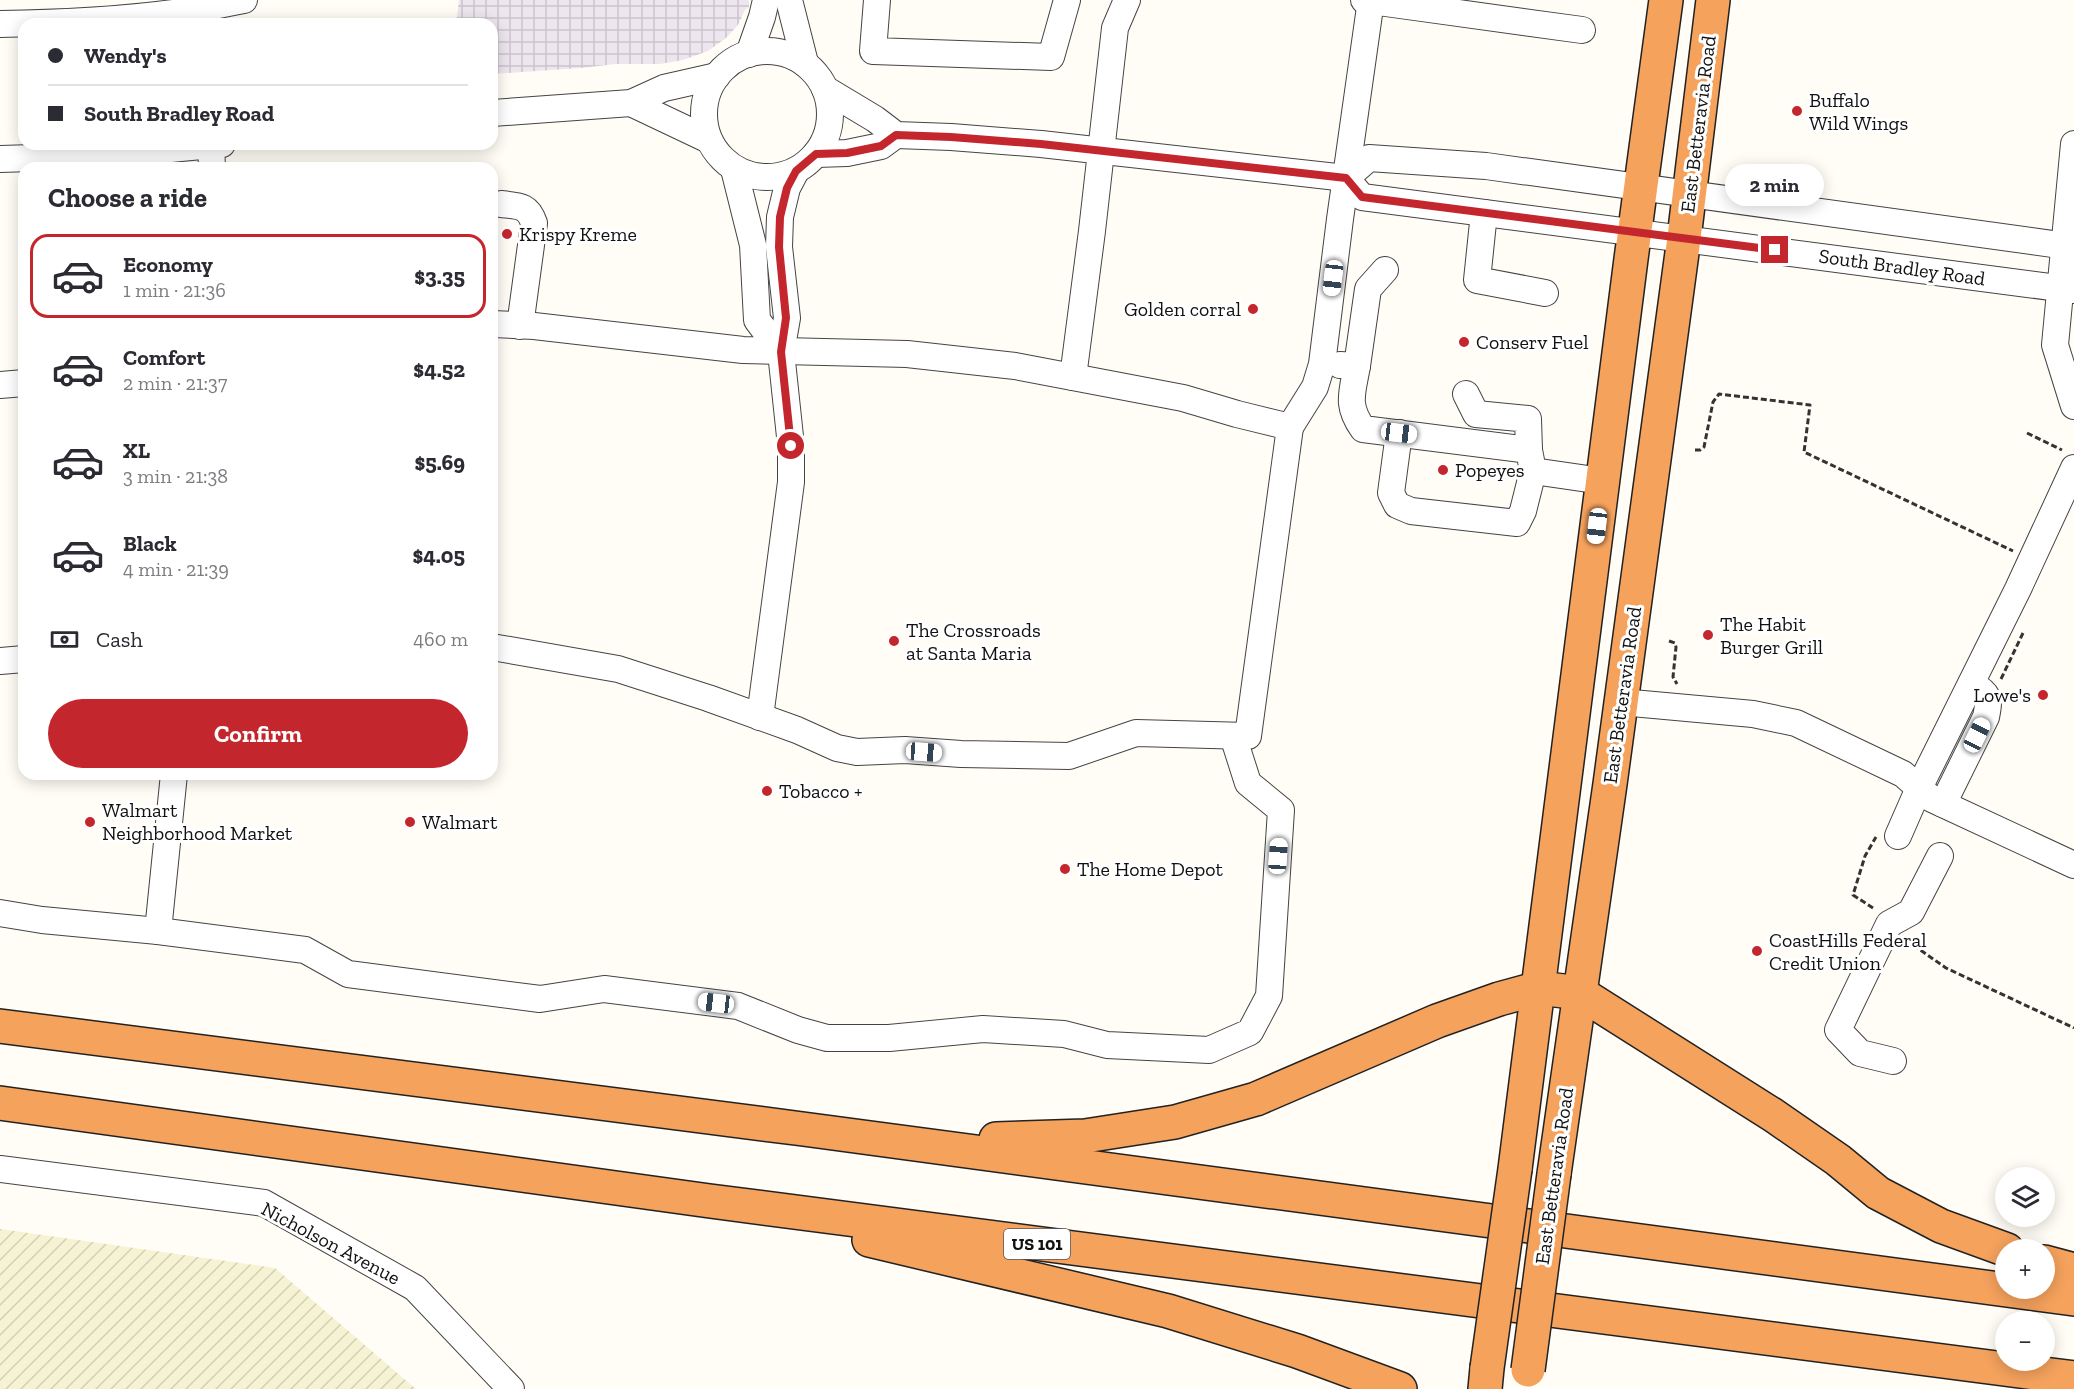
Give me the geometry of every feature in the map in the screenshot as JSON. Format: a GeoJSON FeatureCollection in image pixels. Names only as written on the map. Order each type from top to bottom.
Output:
{"type":"FeatureCollection","features":[{"type":"Feature","properties":{"kind":"highway","name":"East Betteravia Road"},"geometry":{"type":"LineString","coordinates":[[1486,1378],[1539,988],[1602,482],[1666,0]]}},
{"type":"Feature","properties":{"kind":"highway","name":"East Betteravia Road"},"geometry":{"type":"LineString","coordinates":[[1526,1380],[1684,238],[1713,0]]}},
{"type":"Feature","properties":{"kind":"highway"},"geometry":{"type":"LineString","coordinates":[[803,1129],[970,1140],[1085,1136],[1175,1122],[1256,1099],[1437,1021],[1499,999],[1539,988],[1580,993],[1773,1115],[1838,1160],[1878,1193],[1941,1226],[1995,1246]]}},
{"type":"Feature","properties":{"kind":"highway"},"geometry":{"type":"LineString","coordinates":[[0,1026],[803,1129],[2074,1299]]}},
{"type":"Feature","properties":{"kind":"highway","name":"US 101"},"geometry":{"type":"LineString","coordinates":[[0,1103],[710,1201],[2074,1378]]}},
{"type":"Feature","properties":{"kind":"highway"},"geometry":{"type":"LineString","coordinates":[[710,1201],[1168,1311],[1298,1351],[1400,1389]]}},
{"type":"Feature","properties":{"kind":"highway"},"geometry":{"type":"LineString","coordinates":[[2055,1265],[2074,1270]]}},
{"type":"Feature","properties":{"kind":"street"},"geometry":{"type":"LineString","coordinates":[[172,18],[194,17],[244,0]]}},
{"type":"Feature","properties":{"kind":"street"},"geometry":{"type":"LineString","coordinates":[[748,54],[766,0]]}},
{"type":"Feature","properties":{"kind":"street"},"geometry":{"type":"LineString","coordinates":[[789,0],[805,63]]}},
{"type":"Feature","properties":{"kind":"street"},"geometry":{"type":"LineString","coordinates":[[877,0],[873,51],[1051,57],[1067,0],[1059,0]]}},
{"type":"Feature","properties":{"kind":"street"},"geometry":{"type":"LineString","coordinates":[[1073,377],[1115,28],[1126,0]]}},
{"type":"Feature","properties":{"kind":"street"},"geometry":{"type":"LineString","coordinates":[[498,648],[618,669],[797,730],[837,748],[857,752],[905,750],[961,754],[1069,756],[1136,733],[1248,736],[1290,426],[1315,387],[1322,364],[1369,1],[1582,30]]}},
{"type":"Feature","properties":{"kind":"street"},"geometry":{"type":"LineString","coordinates":[[0,24],[18,24]]}},
{"type":"Feature","properties":{"kind":"street"},"geometry":{"type":"LineString","coordinates":[[760,717],[791,482],[791,446],[781,352],[786,318],[779,247],[780,217],[787,188],[796,171],[816,154],[827,134],[830,109],[825,89],[805,63],[787,54],[760,51],[735,59],[713,80],[705,97],[703,123],[712,148],[734,169],[753,177],[770,178],[796,171]]}},
{"type":"Feature","properties":{"kind":"street"},"geometry":{"type":"LineString","coordinates":[[498,113],[631,103],[664,88],[717,76]]}},
{"type":"Feature","properties":{"kind":"street"},"geometry":{"type":"LineString","coordinates":[[825,89],[896,135],[951,137],[1100,150],[1346,178],[1369,158],[1486,166],[2069,246]]}},
{"type":"Feature","properties":{"kind":"street"},"geometry":{"type":"LineString","coordinates":[[631,103],[710,140]]}},
{"type":"Feature","properties":{"kind":"street"},"geometry":{"type":"LineString","coordinates":[[816,154],[847,153],[881,146],[896,135]]}},
{"type":"Feature","properties":{"kind":"street"},"geometry":{"type":"LineString","coordinates":[[2074,144],[2067,290],[2055,345],[2068,369],[2074,406]]}},
{"type":"Feature","properties":{"kind":"street"},"geometry":{"type":"LineString","coordinates":[[0,159],[214,150]]}},
{"type":"Feature","properties":{"kind":"street"},"geometry":{"type":"LineString","coordinates":[[734,169],[753,245],[757,320],[781,352]]}},
{"type":"Feature","properties":{"kind":"street","name":"South Bradley Road"},"geometry":{"type":"LineString","coordinates":[[1346,178],[1362,197],[2067,290]]}},
{"type":"Feature","properties":{"kind":"street"},"geometry":{"type":"LineString","coordinates":[[501,204],[523,207],[531,213],[534,223],[520,326]]}},
{"type":"Feature","properties":{"kind":"street"},"geometry":{"type":"LineString","coordinates":[[1484,213],[1477,280],[1545,293]]}},
{"type":"Feature","properties":{"kind":"street"},"geometry":{"type":"LineString","coordinates":[[1385,270],[1368,289],[1356,366],[1352,398],[1353,414],[1363,429],[1399,433],[1531,461],[1602,482]]}},
{"type":"Feature","properties":{"kind":"street"},"geometry":{"type":"LineString","coordinates":[[498,324],[736,349],[907,354],[1015,366],[1183,398],[1237,414],[1290,426]]}},
{"type":"Feature","properties":{"kind":"street"},"geometry":{"type":"LineString","coordinates":[[1322,364],[1356,366]]}},
{"type":"Feature","properties":{"kind":"street"},"geometry":{"type":"LineString","coordinates":[[0,385],[18,384]]}},
{"type":"Feature","properties":{"kind":"street"},"geometry":{"type":"LineString","coordinates":[[1399,433],[1391,494],[1397,505],[1411,511],[1517,523],[1523,512],[1531,461],[1528,419],[1476,414],[1466,394]]}},
{"type":"Feature","properties":{"kind":"street"},"geometry":{"type":"LineString","coordinates":[[1890,832],[1919,788],[2035,555],[2069,460]]}},
{"type":"Feature","properties":{"kind":"street"},"geometry":{"type":"LineString","coordinates":[[0,661],[18,660]]}},
{"type":"Feature","properties":{"kind":"street"},"geometry":{"type":"LineString","coordinates":[[1943,804],[1986,717],[1987,696],[1982,689],[1971,684]]}},
{"type":"Feature","properties":{"kind":"street"},"geometry":{"type":"LineString","coordinates":[[1621,702],[1753,714],[1796,723],[1903,774],[1932,799],[2074,866]]}},
{"type":"Feature","properties":{"kind":"street"},"geometry":{"type":"LineString","coordinates":[[0,914],[305,950],[348,974],[540,999],[604,989],[738,1006],[798,1030],[827,1038],[890,1038],[983,1029],[1064,1034],[1107,1045],[1209,1050],[1250,1032],[1269,996],[1281,810],[1248,783],[1233,736]]}},
{"type":"Feature","properties":{"kind":"street"},"geometry":{"type":"LineString","coordinates":[[158,931],[173,780]]}},
{"type":"Feature","properties":{"kind":"street"},"geometry":{"type":"LineString","coordinates":[[1893,1061],[1860,1053],[1838,1030],[1889,924],[1911,912],[1940,856]]}},
{"type":"Feature","properties":{"kind":"street","name":"Nicholson Avenue"},"geometry":{"type":"LineString","coordinates":[[0,1169],[264,1203],[415,1288],[511,1389]]}},
{"type":"Feature","properties":{"kind":"path"},"geometry":{"type":"LineString","coordinates":[[1695,450],[1704,447],[1714,398],[1719,394],[1810,405],[1804,452],[2016,553],[2035,555]]}},
{"type":"Feature","properties":{"kind":"path"},"geometry":{"type":"LineString","coordinates":[[2027,433],[2069,460]]}},
{"type":"Feature","properties":{"kind":"path"},"geometry":{"type":"LineString","coordinates":[[1670,641],[1675,643],[1676,647],[1673,677],[1677,684],[1687,686]]}},
{"type":"Feature","properties":{"kind":"path"},"geometry":{"type":"LineString","coordinates":[[1890,832],[1865,856],[1853,896],[1869,905],[1911,944],[1946,968],[2074,1028]]}},
{"type":"Feature","properties":{"kind":"shaded area"},"geometry":{"type":"Polygon","coordinates":[[[459,0],[749,0],[749,7],[745,10],[738,25],[726,38],[708,51],[683,60],[660,64],[615,64],[498,74],[498,18],[457,18],[459,0]]]}},
{"type":"Feature","properties":{"kind":"shaded area"},"geometry":{"type":"Polygon","coordinates":[[[0,1229],[275,1268],[416,1389],[0,1389],[0,1229]]]}},
{"type":"Feature","properties":{"kind":"place","name":"Buffalo Wild Wings"},"geometry":{"type":"Point","coordinates":[1797,111]}},
{"type":"Feature","properties":{"kind":"place","name":"Krispy Kreme"},"geometry":{"type":"Point","coordinates":[507,234]}},
{"type":"Feature","properties":{"kind":"place","name":"Golden corral"},"geometry":{"type":"Point","coordinates":[1253,309]}},
{"type":"Feature","properties":{"kind":"place","name":"Conserv Fuel"},"geometry":{"type":"Point","coordinates":[1464,342]}},
{"type":"Feature","properties":{"kind":"place","name":"Popeyes"},"geometry":{"type":"Point","coordinates":[1443,470]}},
{"type":"Feature","properties":{"kind":"place","name":"The Habit Burger Grill"},"geometry":{"type":"Point","coordinates":[1708,635]}},
{"type":"Feature","properties":{"kind":"place","name":"The Crossroads at Santa Maria"},"geometry":{"type":"Point","coordinates":[894,641]}},
{"type":"Feature","properties":{"kind":"place","name":"Lowe's"},"geometry":{"type":"Point","coordinates":[2043,695]}},
{"type":"Feature","properties":{"kind":"place","name":"Tobacco +"},"geometry":{"type":"Point","coordinates":[767,791]}},
{"type":"Feature","properties":{"kind":"place","name":"Walmart Neighborhood Market"},"geometry":{"type":"Point","coordinates":[90,822]}},
{"type":"Feature","properties":{"kind":"place","name":"Walmart"},"geometry":{"type":"Point","coordinates":[410,822]}},
{"type":"Feature","properties":{"kind":"place","name":"The Home Depot"},"geometry":{"type":"Point","coordinates":[1065,869]}},
{"type":"Feature","properties":{"kind":"place","name":"CoastHills Federal Credit Union"},"geometry":{"type":"Point","coordinates":[1757,951]}},
{"type":"Feature","properties":{"kind":"route"},"geometry":{"type":"LineString","coordinates":[[791,446],[781,352],[786,318],[779,247],[780,217],[787,188],[796,171],[816,154],[847,153],[881,146],[896,135],[1041,144],[1346,178],[1362,197],[1775,250]]}}]}
